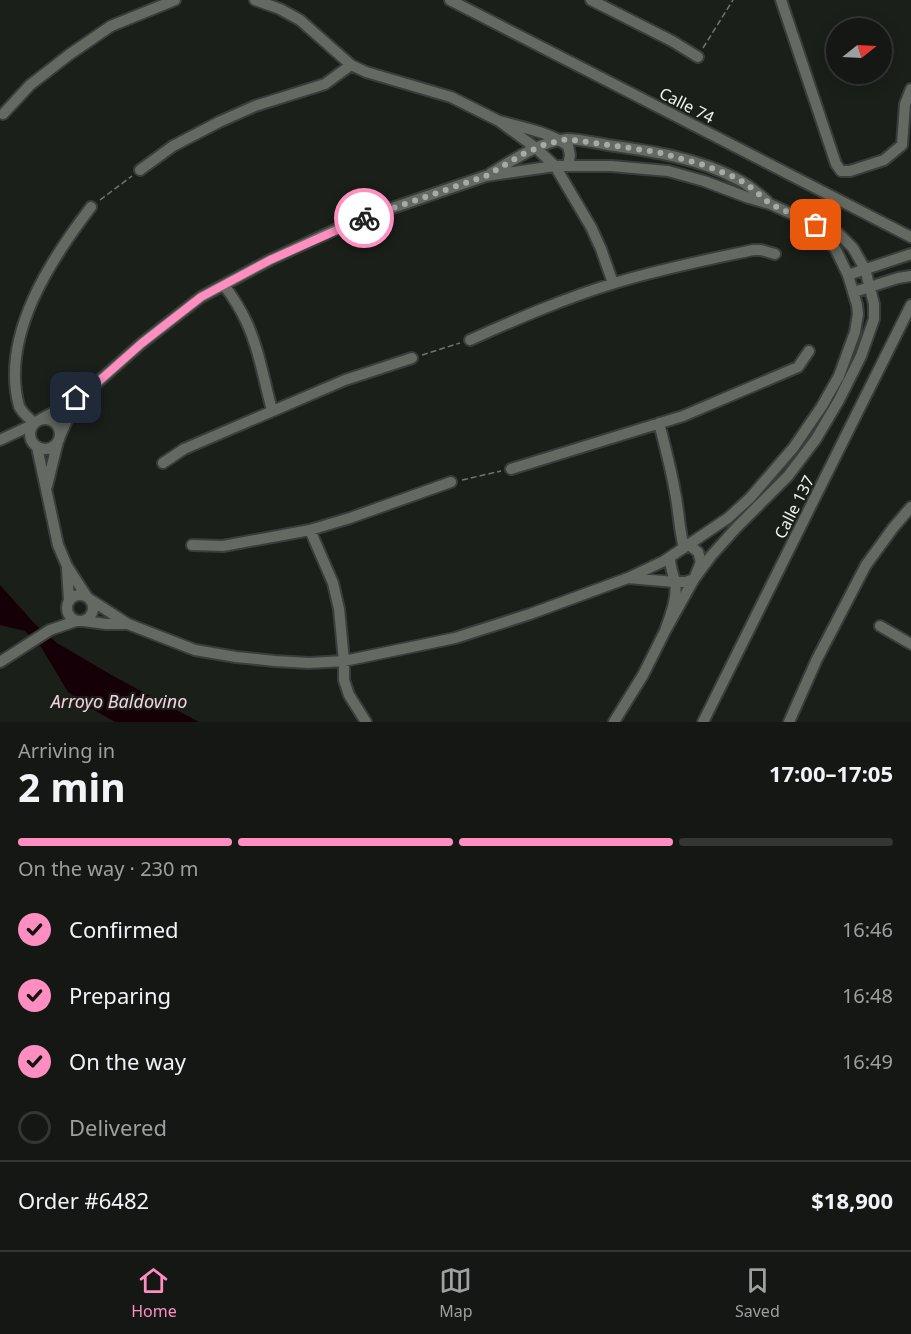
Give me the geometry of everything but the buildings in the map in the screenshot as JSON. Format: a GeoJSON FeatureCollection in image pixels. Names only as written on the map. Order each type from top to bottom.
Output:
{"type":"FeatureCollection","features":[{"type":"Feature","properties":{"kind":"street"},"geometry":{"type":"LineString","coordinates":[[3,114],[30,85],[111,26],[175,0]]}},
{"type":"Feature","properties":{"kind":"street"},"geometry":{"type":"LineString","coordinates":[[255,0],[280,9],[300,20],[351,65],[366,72],[451,97],[499,121],[536,148],[555,166],[591,228],[613,283]]}},
{"type":"Feature","properties":{"kind":"street","name":"Calle 74"},"geometry":{"type":"LineString","coordinates":[[450,0],[911,237]]}},
{"type":"Feature","properties":{"kind":"street"},"geometry":{"type":"LineString","coordinates":[[591,0],[672,41],[698,57]]}},
{"type":"Feature","properties":{"kind":"street"},"geometry":{"type":"LineString","coordinates":[[780,0],[836,164],[842,171],[850,171],[884,160],[902,145],[911,131]]}},
{"type":"Feature","properties":{"kind":"street"},"geometry":{"type":"LineString","coordinates":[[140,170],[173,146],[219,122],[255,106],[325,84],[351,65]]}},
{"type":"Feature","properties":{"kind":"street"},"geometry":{"type":"LineString","coordinates":[[902,145],[905,104],[911,89]]}},
{"type":"Feature","properties":{"kind":"street"},"geometry":{"type":"LineString","coordinates":[[499,121],[561,141],[568,146],[570,155],[568,166]]}},
{"type":"Feature","properties":{"kind":"street"},"geometry":{"type":"LineString","coordinates":[[486,176],[536,148],[567,139],[657,152],[704,165],[737,178],[770,204]]}},
{"type":"Feature","properties":{"kind":"street"},"geometry":{"type":"LineString","coordinates":[[0,441],[66,406],[90,389],[142,343],[201,297],[270,260],[354,221],[486,176],[555,166],[611,166],[668,171],[770,204],[838,233],[853,248],[865,269],[874,304],[874,319],[861,356],[816,439],[788,476],[730,535],[694,579],[675,582],[628,578]]}},
{"type":"Feature","properties":{"kind":"street"},"geometry":{"type":"LineString","coordinates":[[0,441],[12,440],[35,445],[41,449],[51,447],[59,438],[58,426],[51,420],[36,422],[19,408],[9,381],[9,351],[18,315],[44,269],[91,207]]}},
{"type":"Feature","properties":{"kind":"street"},"geometry":{"type":"LineString","coordinates":[[50,630],[68,602],[79,594],[89,598],[128,624],[195,650],[236,657],[309,663],[344,661],[455,638],[531,614],[628,578],[669,558],[728,518],[750,498],[794,447],[839,376],[855,332],[858,314],[848,275],[836,250],[816,225]]}},
{"type":"Feature","properties":{"kind":"street"},"geometry":{"type":"LineString","coordinates":[[470,340],[546,306],[613,283],[682,264],[753,250],[775,254]]}},
{"type":"Feature","properties":{"kind":"street"},"geometry":{"type":"LineString","coordinates":[[848,275],[911,254]]}},
{"type":"Feature","properties":{"kind":"street"},"geometry":{"type":"LineString","coordinates":[[854,292],[911,276]]}},
{"type":"Feature","properties":{"kind":"street"},"geometry":{"type":"LineString","coordinates":[[224,285],[247,323],[272,410]]}},
{"type":"Feature","properties":{"kind":"street","name":"Calle 137"},"geometry":{"type":"LineString","coordinates":[[703,722],[911,305]]}},
{"type":"Feature","properties":{"kind":"street"},"geometry":{"type":"LineString","coordinates":[[511,469],[683,416],[798,367],[809,351]]}},
{"type":"Feature","properties":{"kind":"street"},"geometry":{"type":"LineString","coordinates":[[163,463],[184,449],[272,410],[345,380],[412,358]]}},
{"type":"Feature","properties":{"kind":"street"},"geometry":{"type":"LineString","coordinates":[[46,490],[59,438],[68,418],[90,389]]}},
{"type":"Feature","properties":{"kind":"street"},"geometry":{"type":"LineString","coordinates":[[0,662],[50,630],[80,621],[93,610],[89,598],[67,566],[58,545],[35,445],[30,434],[36,422]]}},
{"type":"Feature","properties":{"kind":"street"},"geometry":{"type":"LineString","coordinates":[[614,722],[643,675],[701,562],[698,552],[687,546],[679,531],[676,494],[659,423]]}},
{"type":"Feature","properties":{"kind":"street"},"geometry":{"type":"LineString","coordinates":[[192,545],[223,546],[310,530],[360,515],[451,482]]}},
{"type":"Feature","properties":{"kind":"street"},"geometry":{"type":"LineString","coordinates":[[789,722],[817,659],[866,565],[892,528],[911,507]]}},
{"type":"Feature","properties":{"kind":"street"},"geometry":{"type":"LineString","coordinates":[[310,530],[333,583],[339,609],[344,680],[349,695],[366,722]]}},
{"type":"Feature","properties":{"kind":"street"},"geometry":{"type":"LineString","coordinates":[[665,631],[675,596],[675,582],[669,558]]}},
{"type":"Feature","properties":{"kind":"street"},"geometry":{"type":"LineString","coordinates":[[67,566],[68,602],[66,609],[69,616],[80,621],[128,624]]}},
{"type":"Feature","properties":{"kind":"street"},"geometry":{"type":"LineString","coordinates":[[880,626],[911,645]]}},
{"type":"Feature","properties":{"kind":"path"},"geometry":{"type":"LineString","coordinates":[[698,57],[733,0]]}},
{"type":"Feature","properties":{"kind":"path"},"geometry":{"type":"LineString","coordinates":[[91,207],[140,170]]}},
{"type":"Feature","properties":{"kind":"path"},"geometry":{"type":"LineString","coordinates":[[412,358],[470,340]]}},
{"type":"Feature","properties":{"kind":"path"},"geometry":{"type":"LineString","coordinates":[[451,482],[511,469]]}},
{"type":"Feature","properties":{"kind":"water","name":"Arroyo Baldovino"},"geometry":{"type":"Polygon","coordinates":[[[0,585],[35,624],[57,643],[199,722],[115,722],[89,707],[68,692],[41,647],[25,631],[0,625],[0,585]]]}},
{"type":"Feature","properties":{"kind":"way so far"},"geometry":{"type":"LineString","coordinates":[[364,218],[486,176],[523,154],[546,144],[567,139],[657,152],[704,165],[737,178],[770,204],[816,225]]}},
{"type":"Feature","properties":{"kind":"route"},"geometry":{"type":"LineString","coordinates":[[76,398],[201,297],[270,260],[364,218]]}}]}
